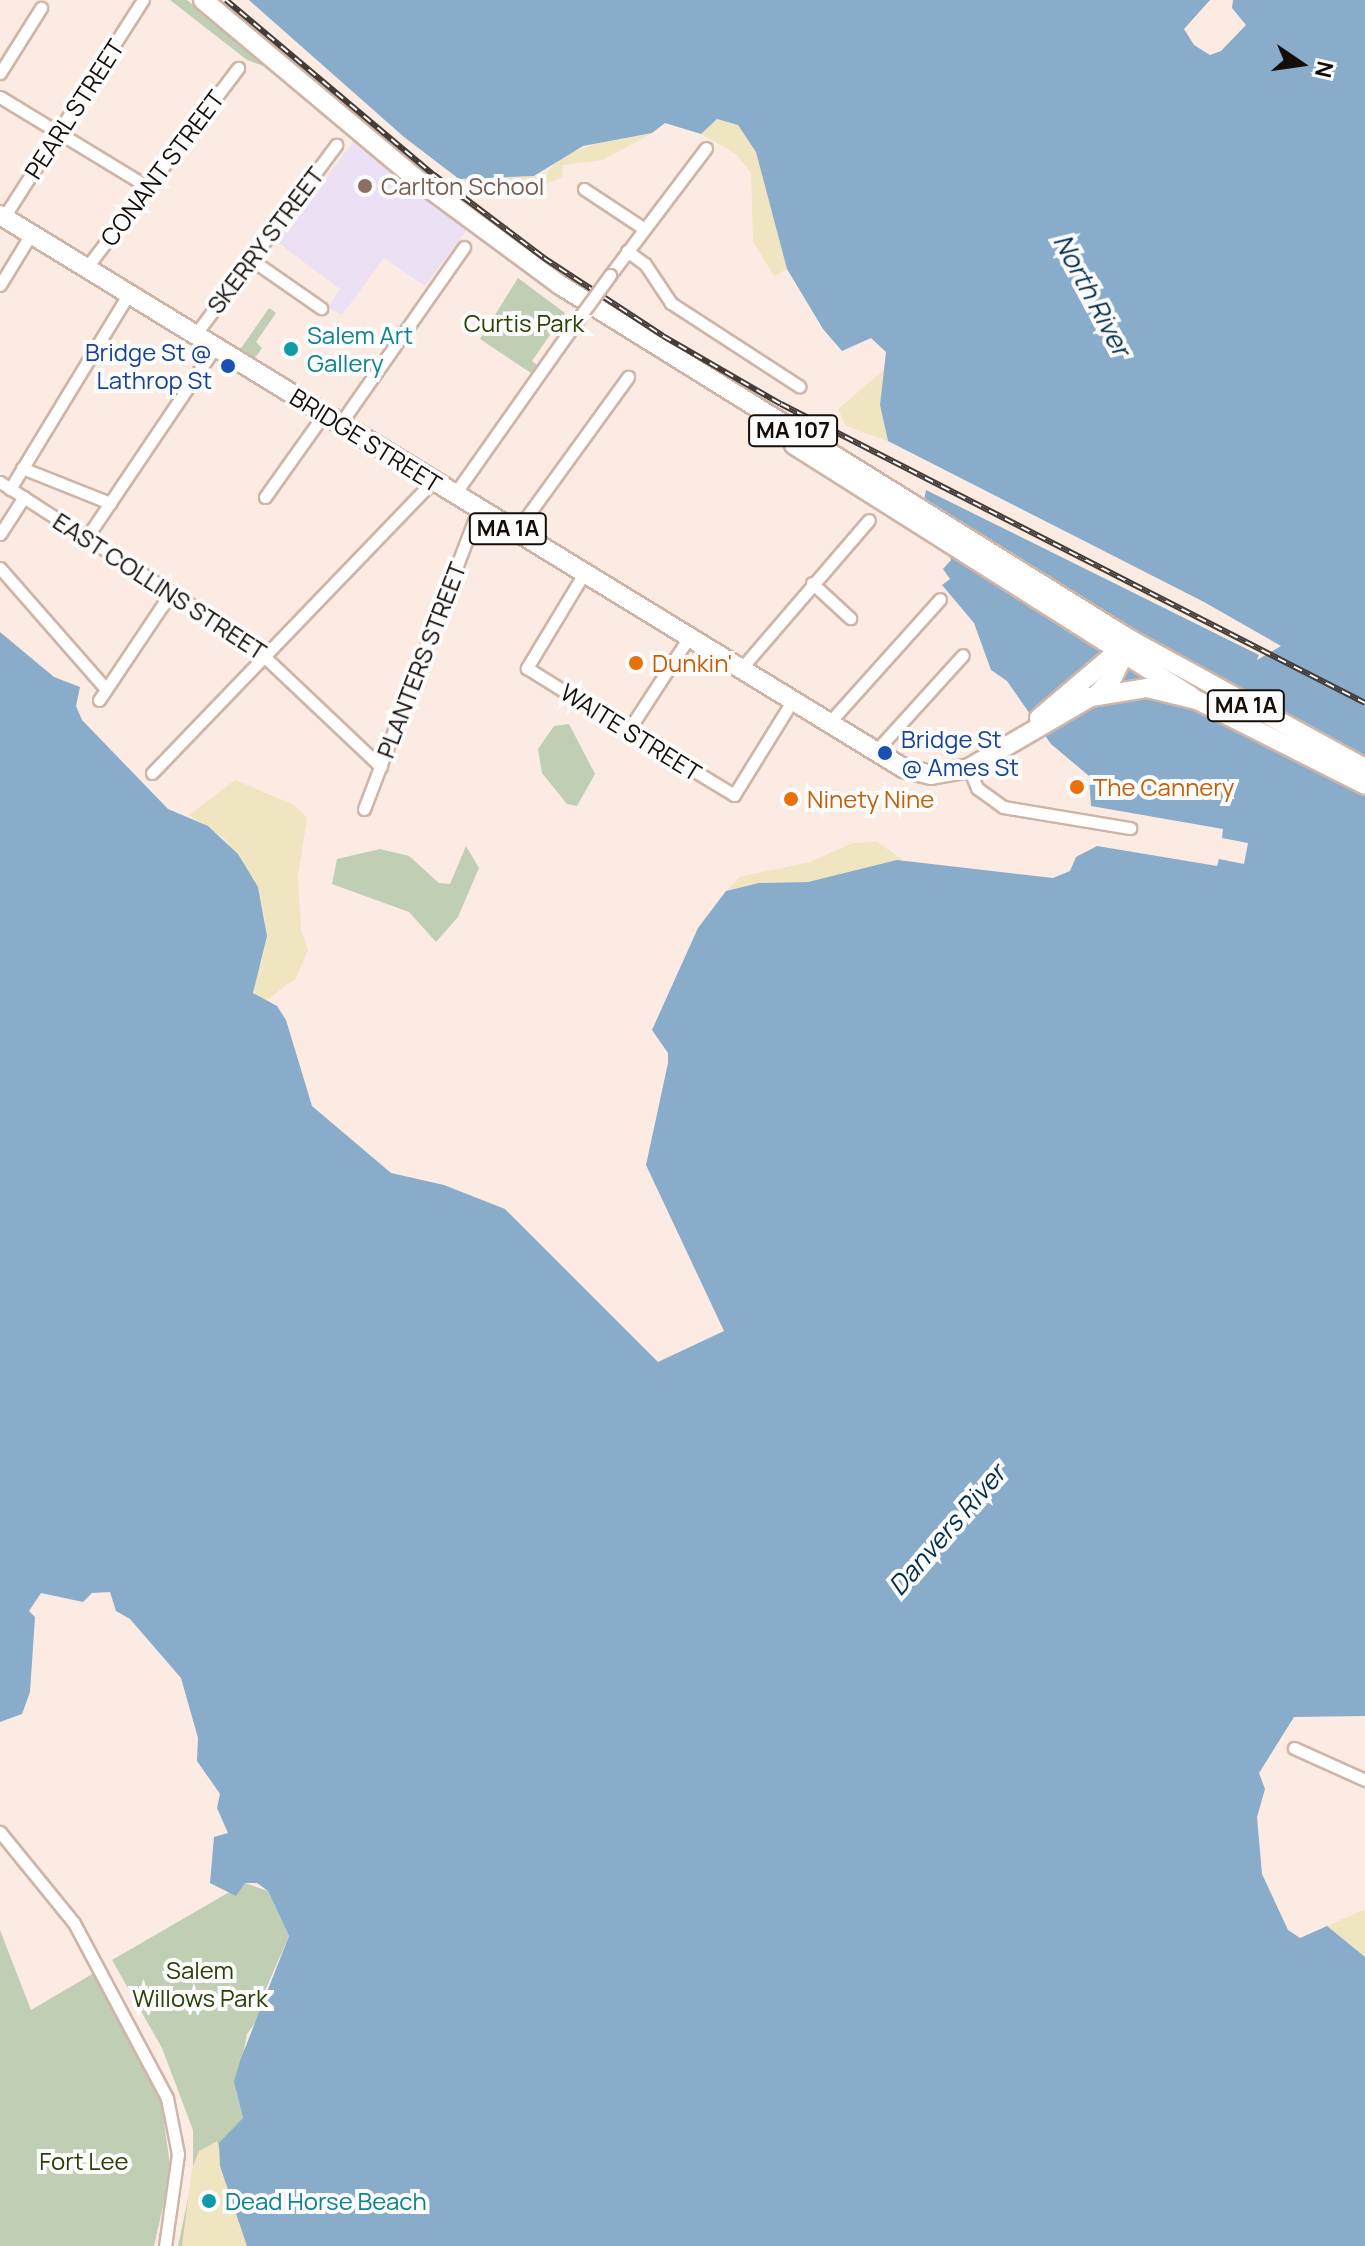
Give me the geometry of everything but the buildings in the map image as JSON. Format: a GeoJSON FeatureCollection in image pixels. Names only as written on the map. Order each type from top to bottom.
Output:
{"type":"FeatureCollection","features":[{"type":"Feature","properties":{"kind":"main road","name":"MA 107"},"geometry":{"type":"LineString","coordinates":[[203,0],[459,212],[667,356],[1197,700]]}},
{"type":"Feature","properties":{"kind":"main road","name":"BRIDGE STREET"},"geometry":{"type":"LineString","coordinates":[[2,216],[739,672],[874,753],[917,772],[969,768],[1097,694],[1147,688],[1197,700],[1365,785]]}},
{"type":"Feature","properties":{"kind":"main road","name":"BRIDGE STREET"},"geometry":{"type":"LineString","coordinates":[[1097,694],[1124,650]]}},
{"type":"Feature","properties":{"kind":"main road","name":"BRIDGE STREET"},"geometry":{"type":"LineString","coordinates":[[1027,733],[1124,650]]}},
{"type":"Feature","properties":{"kind":"main road","name":"MA 1A"},"geometry":{"type":"LineString","coordinates":[[1124,650],[1365,768]]}},
{"type":"Feature","properties":{"kind":"street","name":"PEARL STREET"},"geometry":{"type":"LineString","coordinates":[[2,216],[143,0]]}},
{"type":"Feature","properties":{"kind":"street"},"geometry":{"type":"LineString","coordinates":[[0,73],[41,8]]}},
{"type":"Feature","properties":{"kind":"street","name":"CONANT STREET"},"geometry":{"type":"LineString","coordinates":[[87,267],[238,68]]}},
{"type":"Feature","properties":{"kind":"street"},"geometry":{"type":"LineString","coordinates":[[0,97],[148,187]]}},
{"type":"Feature","properties":{"kind":"street","name":"SKERRY STREET"},"geometry":{"type":"LineString","coordinates":[[195,335],[249,258],[336,145]]}},
{"type":"Feature","properties":{"kind":"street"},"geometry":{"type":"LineString","coordinates":[[454,495],[643,228],[706,148]]}},
{"type":"Feature","properties":{"kind":"street"},"geometry":{"type":"LineString","coordinates":[[584,189],[643,228]]}},
{"type":"Feature","properties":{"kind":"street"},"geometry":{"type":"LineString","coordinates":[[0,285],[31,234]]}},
{"type":"Feature","properties":{"kind":"street"},"geometry":{"type":"LineString","coordinates":[[265,497],[332,419],[464,247]]}},
{"type":"Feature","properties":{"kind":"street"},"geometry":{"type":"LineString","coordinates":[[627,251],[645,264],[671,303],[799,386]]}},
{"type":"Feature","properties":{"kind":"street"},"geometry":{"type":"LineString","coordinates":[[249,258],[321,308]]}},
{"type":"Feature","properties":{"kind":"street"},"geometry":{"type":"LineString","coordinates":[[5,485],[22,468],[129,293]]}},
{"type":"Feature","properties":{"kind":"street"},"geometry":{"type":"LineString","coordinates":[[87,537],[215,347]]}},
{"type":"Feature","properties":{"kind":"street"},"geometry":{"type":"LineString","coordinates":[[515,533],[628,377]]}},
{"type":"Feature","properties":{"kind":"street"},"geometry":{"type":"LineString","coordinates":[[22,468],[110,503]]}},
{"type":"Feature","properties":{"kind":"street"},"geometry":{"type":"LineString","coordinates":[[152,773],[263,652],[433,481]]}},
{"type":"Feature","properties":{"kind":"street","name":"EAST COLLINS STREET"},"geometry":{"type":"LineString","coordinates":[[5,485],[263,652],[381,767]]}},
{"type":"Feature","properties":{"kind":"street"},"geometry":{"type":"LineString","coordinates":[[0,534],[24,497]]}},
{"type":"Feature","properties":{"kind":"street","name":"PLANTERS STREET"},"geometry":{"type":"LineString","coordinates":[[364,809],[478,510]]}},
{"type":"Feature","properties":{"kind":"street"},"geometry":{"type":"LineString","coordinates":[[739,672],[869,520]]}},
{"type":"Feature","properties":{"kind":"street"},"geometry":{"type":"LineString","coordinates":[[0,568],[106,689]]}},
{"type":"Feature","properties":{"kind":"street","name":"WAITE STREET"},"geometry":{"type":"LineString","coordinates":[[583,575],[527,668],[628,731],[734,795],[791,703]]}},
{"type":"Feature","properties":{"kind":"street"},"geometry":{"type":"LineString","coordinates":[[812,583],[850,618]]}},
{"type":"Feature","properties":{"kind":"street"},"geometry":{"type":"LineString","coordinates":[[99,700],[172,591]]}},
{"type":"Feature","properties":{"kind":"street"},"geometry":{"type":"LineString","coordinates":[[827,725],[940,599]]}},
{"type":"Feature","properties":{"kind":"street"},"geometry":{"type":"LineString","coordinates":[[628,731],[687,640]]}},
{"type":"Feature","properties":{"kind":"street"},"geometry":{"type":"LineString","coordinates":[[874,753],[963,655]]}},
{"type":"Feature","properties":{"kind":"street"},"geometry":{"type":"LineString","coordinates":[[969,768],[977,788],[1003,807],[1130,828]]}},
{"type":"Feature","properties":{"kind":"street"},"geometry":{"type":"LineString","coordinates":[[1294,1748],[1365,1780]]}},
{"type":"Feature","properties":{"kind":"street"},"geometry":{"type":"LineString","coordinates":[[0,1832],[74,1923],[167,2098],[178,2154],[165,2246]]}},
{"type":"Feature","properties":{"kind":"shaded area","name":"Carlton School"},"geometry":{"type":"Polygon","coordinates":[[[354,141],[467,230],[425,286],[384,258],[342,315],[328,307],[340,289],[277,242],[354,141]]]}},
{"type":"Feature","properties":{"kind":"green space"},"geometry":{"type":"Polygon","coordinates":[[[170,0],[187,0],[266,67],[247,60],[170,0]]]}},
{"type":"Feature","properties":{"kind":"green space","name":"Curtis Park"},"geometry":{"type":"Polygon","coordinates":[[[518,278],[565,313],[532,361],[542,369],[537,377],[480,339],[518,278]]]}},
{"type":"Feature","properties":{"kind":"green space"},"geometry":{"type":"Polygon","coordinates":[[[269,308],[276,313],[256,342],[262,348],[254,359],[239,351],[269,308]]]}},
{"type":"Feature","properties":{"kind":"green space"},"geometry":{"type":"Polygon","coordinates":[[[569,724],[595,774],[577,806],[567,804],[542,773],[538,749],[554,726],[569,724]]]}},
{"type":"Feature","properties":{"kind":"green space"},"geometry":{"type":"Polygon","coordinates":[[[466,846],[479,868],[458,917],[436,942],[409,912],[332,884],[337,859],[380,849],[409,856],[439,883],[450,884],[466,846]]]}},
{"type":"Feature","properties":{"kind":"green space","name":"Salem Willows Park"},"geometry":{"type":"Polygon","coordinates":[[[245,1883],[268,1891],[289,1936],[264,1993],[262,2013],[247,2034],[236,2091],[243,2118],[229,2138],[220,2166],[247,2246],[178,2246],[193,2175],[193,2130],[162,2048],[112,1960],[245,1883]]]}},
{"type":"Feature","properties":{"kind":"green space","name":"Fort Lee"},"geometry":{"type":"Polygon","coordinates":[[[0,1930],[31,2010],[94,1973],[160,2095],[171,2171],[154,2246],[0,2246],[0,1930]]]}},
{"type":"Feature","properties":{"kind":"sand"},"geometry":{"type":"Polygon","coordinates":[[[717,119],[738,125],[756,152],[787,269],[774,276],[753,241],[751,173],[736,154],[701,134],[717,119]]]}},
{"type":"Feature","properties":{"kind":"sand"},"geometry":{"type":"Polygon","coordinates":[[[638,132],[652,133],[603,160],[563,165],[562,177],[535,189],[467,187],[459,179],[534,176],[547,172],[566,153],[638,132]]]}},
{"type":"Feature","properties":{"kind":"sand"},"geometry":{"type":"Polygon","coordinates":[[[886,368],[880,405],[888,441],[846,426],[838,409],[886,368]]]}},
{"type":"Feature","properties":{"kind":"sand"},"geometry":{"type":"Polygon","coordinates":[[[235,780],[294,805],[307,818],[298,876],[301,930],[308,950],[296,978],[267,1000],[257,998],[252,983],[262,961],[265,920],[258,887],[225,839],[189,815],[235,780]]]}},
{"type":"Feature","properties":{"kind":"sand"},"geometry":{"type":"Polygon","coordinates":[[[877,842],[903,860],[808,882],[759,883],[726,891],[739,877],[810,862],[853,843],[877,842]]]}},
{"type":"Feature","properties":{"kind":"sand"},"geometry":{"type":"Polygon","coordinates":[[[1365,1909],[1365,1957],[1327,1926],[1365,1909]]]}},
{"type":"Feature","properties":{"kind":"sand","name":"Dead Horse Beach"},"geometry":{"type":"Polygon","coordinates":[[[217,2141],[247,2246],[182,2246],[192,2169],[199,2151],[217,2141]]]}},
{"type":"Feature","properties":{"kind":"water"},"geometry":{"type":"Polygon","coordinates":[[[249,0],[1210,0],[1184,29],[1194,45],[1210,55],[1221,51],[1246,25],[1232,8],[1233,0],[1365,0],[1365,1716],[1294,1717],[1259,1773],[1265,1789],[1257,1817],[1262,1874],[1288,1930],[1300,1938],[1327,1926],[1365,1957],[1365,2246],[247,2246],[220,2166],[219,2143],[243,2118],[234,2082],[289,1936],[268,1891],[257,1883],[245,1883],[236,1896],[210,1883],[214,1837],[228,1833],[217,1808],[220,1794],[197,1761],[198,1738],[181,1678],[130,1619],[116,1611],[110,1592],[92,1593],[83,1602],[41,1593],[29,1611],[35,1617],[30,1692],[22,1714],[0,1722],[0,632],[54,677],[80,687],[76,706],[82,720],[168,809],[208,826],[238,854],[258,887],[267,936],[253,993],[277,1006],[286,1020],[312,1106],[391,1173],[444,1185],[505,1209],[658,1362],[724,1331],[646,1165],[668,1063],[668,1053],[652,1030],[698,928],[726,891],[759,883],[808,882],[897,860],[1053,878],[1070,871],[1076,857],[1097,846],[1217,866],[1219,859],[1244,864],[1248,843],[1222,838],[1223,829],[1091,806],[1089,776],[1051,744],[1007,681],[991,670],[974,623],[942,585],[950,579],[943,569],[951,560],[924,501],[926,490],[1259,655],[1257,660],[1281,646],[1204,602],[888,441],[880,405],[886,352],[871,338],[842,351],[823,329],[787,269],[756,152],[738,125],[717,119],[701,134],[665,123],[652,133],[583,146],[534,176],[459,179],[404,137],[249,0]]]}},
{"type":"Feature","properties":{"kind":"railway"},"geometry":{"type":"LineString","coordinates":[[226,0],[434,175],[544,258],[663,336],[781,404],[1365,703]]}},
{"type":"Feature","properties":{"kind":"place","name":"Carlton School"},"geometry":{"type":"Point","coordinates":[365,186]}},
{"type":"Feature","properties":{"kind":"place","name":"Salem Art Gallery"},"geometry":{"type":"Point","coordinates":[291,349]}},
{"type":"Feature","properties":{"kind":"place","name":"Bridge St @ Lathrop St"},"geometry":{"type":"Point","coordinates":[228,366]}},
{"type":"Feature","properties":{"kind":"place","name":"Dunkin'"},"geometry":{"type":"Point","coordinates":[636,663]}},
{"type":"Feature","properties":{"kind":"place","name":"Bridge St @ Ames St"},"geometry":{"type":"Point","coordinates":[885,753]}},
{"type":"Feature","properties":{"kind":"place","name":"The Cannery"},"geometry":{"type":"Point","coordinates":[1077,787]}},
{"type":"Feature","properties":{"kind":"place","name":"Ninety Nine"},"geometry":{"type":"Point","coordinates":[791,799]}},
{"type":"Feature","properties":{"kind":"place","name":"Dead Horse Beach"},"geometry":{"type":"Point","coordinates":[209,2201]}},
{"type":"Feature","properties":{"kind":"water label","name":"North River"},"geometry":{"type":"Point","coordinates":[1092,295]}},
{"type":"Feature","properties":{"kind":"water label","name":"Danvers River"},"geometry":{"type":"Point","coordinates":[947,1530]}}]}
